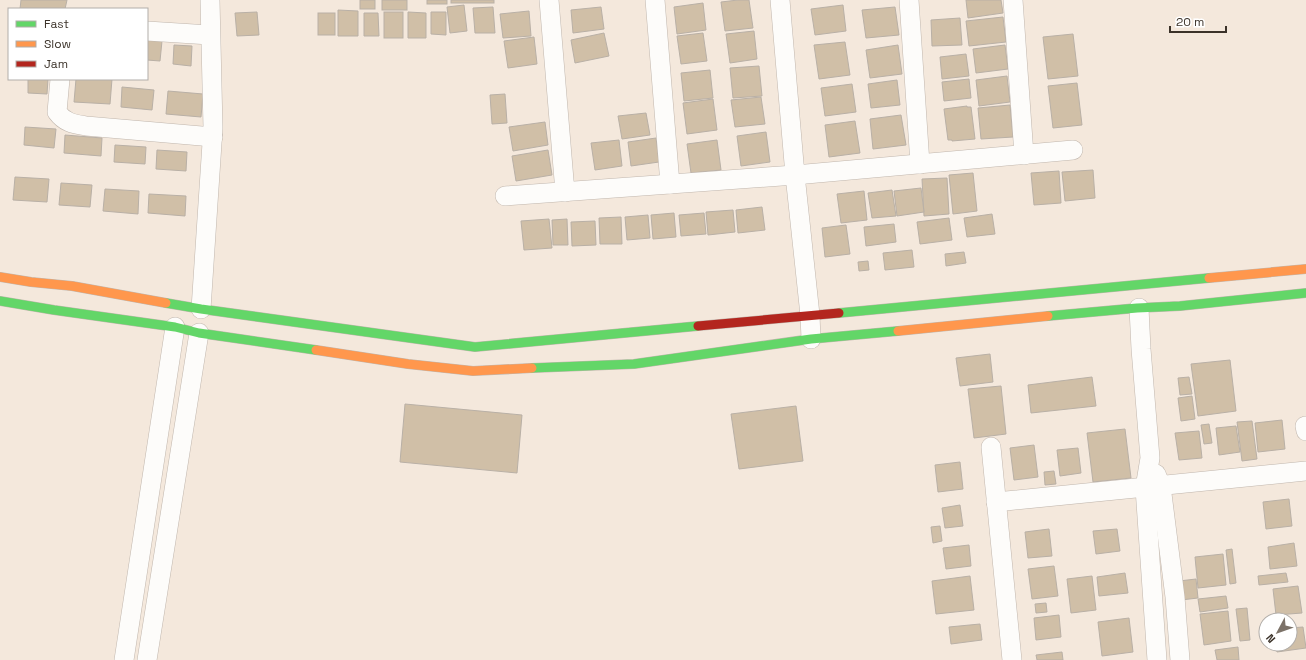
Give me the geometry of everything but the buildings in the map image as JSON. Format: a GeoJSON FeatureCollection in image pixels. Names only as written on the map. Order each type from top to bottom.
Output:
{"type":"FeatureCollection","features":[{"type":"Feature","properties":{"kind":"street"},"geometry":{"type":"LineString","coordinates":[[147,660],[200,322],[212,137],[210,0]]}},
{"type":"Feature","properties":{"kind":"street"},"geometry":{"type":"LineString","coordinates":[[549,0],[565,192]]}},
{"type":"Feature","properties":{"kind":"street"},"geometry":{"type":"LineString","coordinates":[[655,0],[670,184]]}},
{"type":"Feature","properties":{"kind":"street"},"geometry":{"type":"LineString","coordinates":[[780,0],[811,339]]}},
{"type":"Feature","properties":{"kind":"street"},"geometry":{"type":"LineString","coordinates":[[909,0],[920,164]]}},
{"type":"Feature","properties":{"kind":"street"},"geometry":{"type":"LineString","coordinates":[[1013,0],[1024,154]]}},
{"type":"Feature","properties":{"kind":"street"},"geometry":{"type":"LineString","coordinates":[[148,31],[210,35]]}},
{"type":"Feature","properties":{"kind":"street"},"geometry":{"type":"LineString","coordinates":[[60,80],[57,112],[61,118],[69,123],[86,126],[212,137]]}},
{"type":"Feature","properties":{"kind":"street"},"geometry":{"type":"LineString","coordinates":[[505,196],[795,175],[1073,150]]}},
{"type":"Feature","properties":{"kind":"street"},"geometry":{"type":"LineString","coordinates":[[0,301],[175,327],[200,322],[475,347],[1306,269]]}},
{"type":"Feature","properties":{"kind":"street"},"geometry":{"type":"LineString","coordinates":[[0,277],[72,286],[176,304],[200,322],[408,364],[473,371],[634,364],[811,339],[1306,294]]}},
{"type":"Feature","properties":{"kind":"street"},"geometry":{"type":"LineString","coordinates":[[124,660],[175,327],[176,304]]}},
{"type":"Feature","properties":{"kind":"street"},"geometry":{"type":"LineString","coordinates":[[1140,308],[1141,349],[1153,487],[1175,597],[1180,660]]}},
{"type":"Feature","properties":{"kind":"street"},"geometry":{"type":"LineString","coordinates":[[991,447],[1012,660]]}},
{"type":"Feature","properties":{"kind":"street"},"geometry":{"type":"LineString","coordinates":[[996,502],[1306,471]]}},
{"type":"Feature","properties":{"kind":"street"},"geometry":{"type":"LineString","coordinates":[[1153,487],[1152,598],[1157,660]]}},
{"type":"Feature","properties":{"kind":"street"},"geometry":{"type":"LineString","coordinates":[[1152,598],[1175,597]]}},
{"type":"Feature","properties":{"kind":"traffic: fast"},"geometry":{"type":"LineString","coordinates":[[839,313],[1209,278]]}},
{"type":"Feature","properties":{"kind":"traffic: fast"},"geometry":{"type":"LineString","coordinates":[[1048,316],[1137,308],[1180,306],[1306,293]]}},
{"type":"Feature","properties":{"kind":"traffic: fast"},"geometry":{"type":"LineString","coordinates":[[0,301],[316,350]]}},
{"type":"Feature","properties":{"kind":"traffic: fast"},"geometry":{"type":"LineString","coordinates":[[166,303],[475,347],[698,326]]}},
{"type":"Feature","properties":{"kind":"traffic: fast"},"geometry":{"type":"LineString","coordinates":[[532,368],[634,364],[811,339],[898,331]]}},
{"type":"Feature","properties":{"kind":"traffic: slow"},"geometry":{"type":"LineString","coordinates":[[1209,278],[1306,269]]}},
{"type":"Feature","properties":{"kind":"traffic: slow"},"geometry":{"type":"LineString","coordinates":[[0,277],[72,286],[166,303]]}},
{"type":"Feature","properties":{"kind":"traffic: slow"},"geometry":{"type":"LineString","coordinates":[[898,331],[1048,316]]}},
{"type":"Feature","properties":{"kind":"traffic: slow"},"geometry":{"type":"LineString","coordinates":[[316,350],[408,364],[473,371],[532,368]]}},
{"type":"Feature","properties":{"kind":"traffic: jam"},"geometry":{"type":"LineString","coordinates":[[698,326],[839,313]]}}]}
